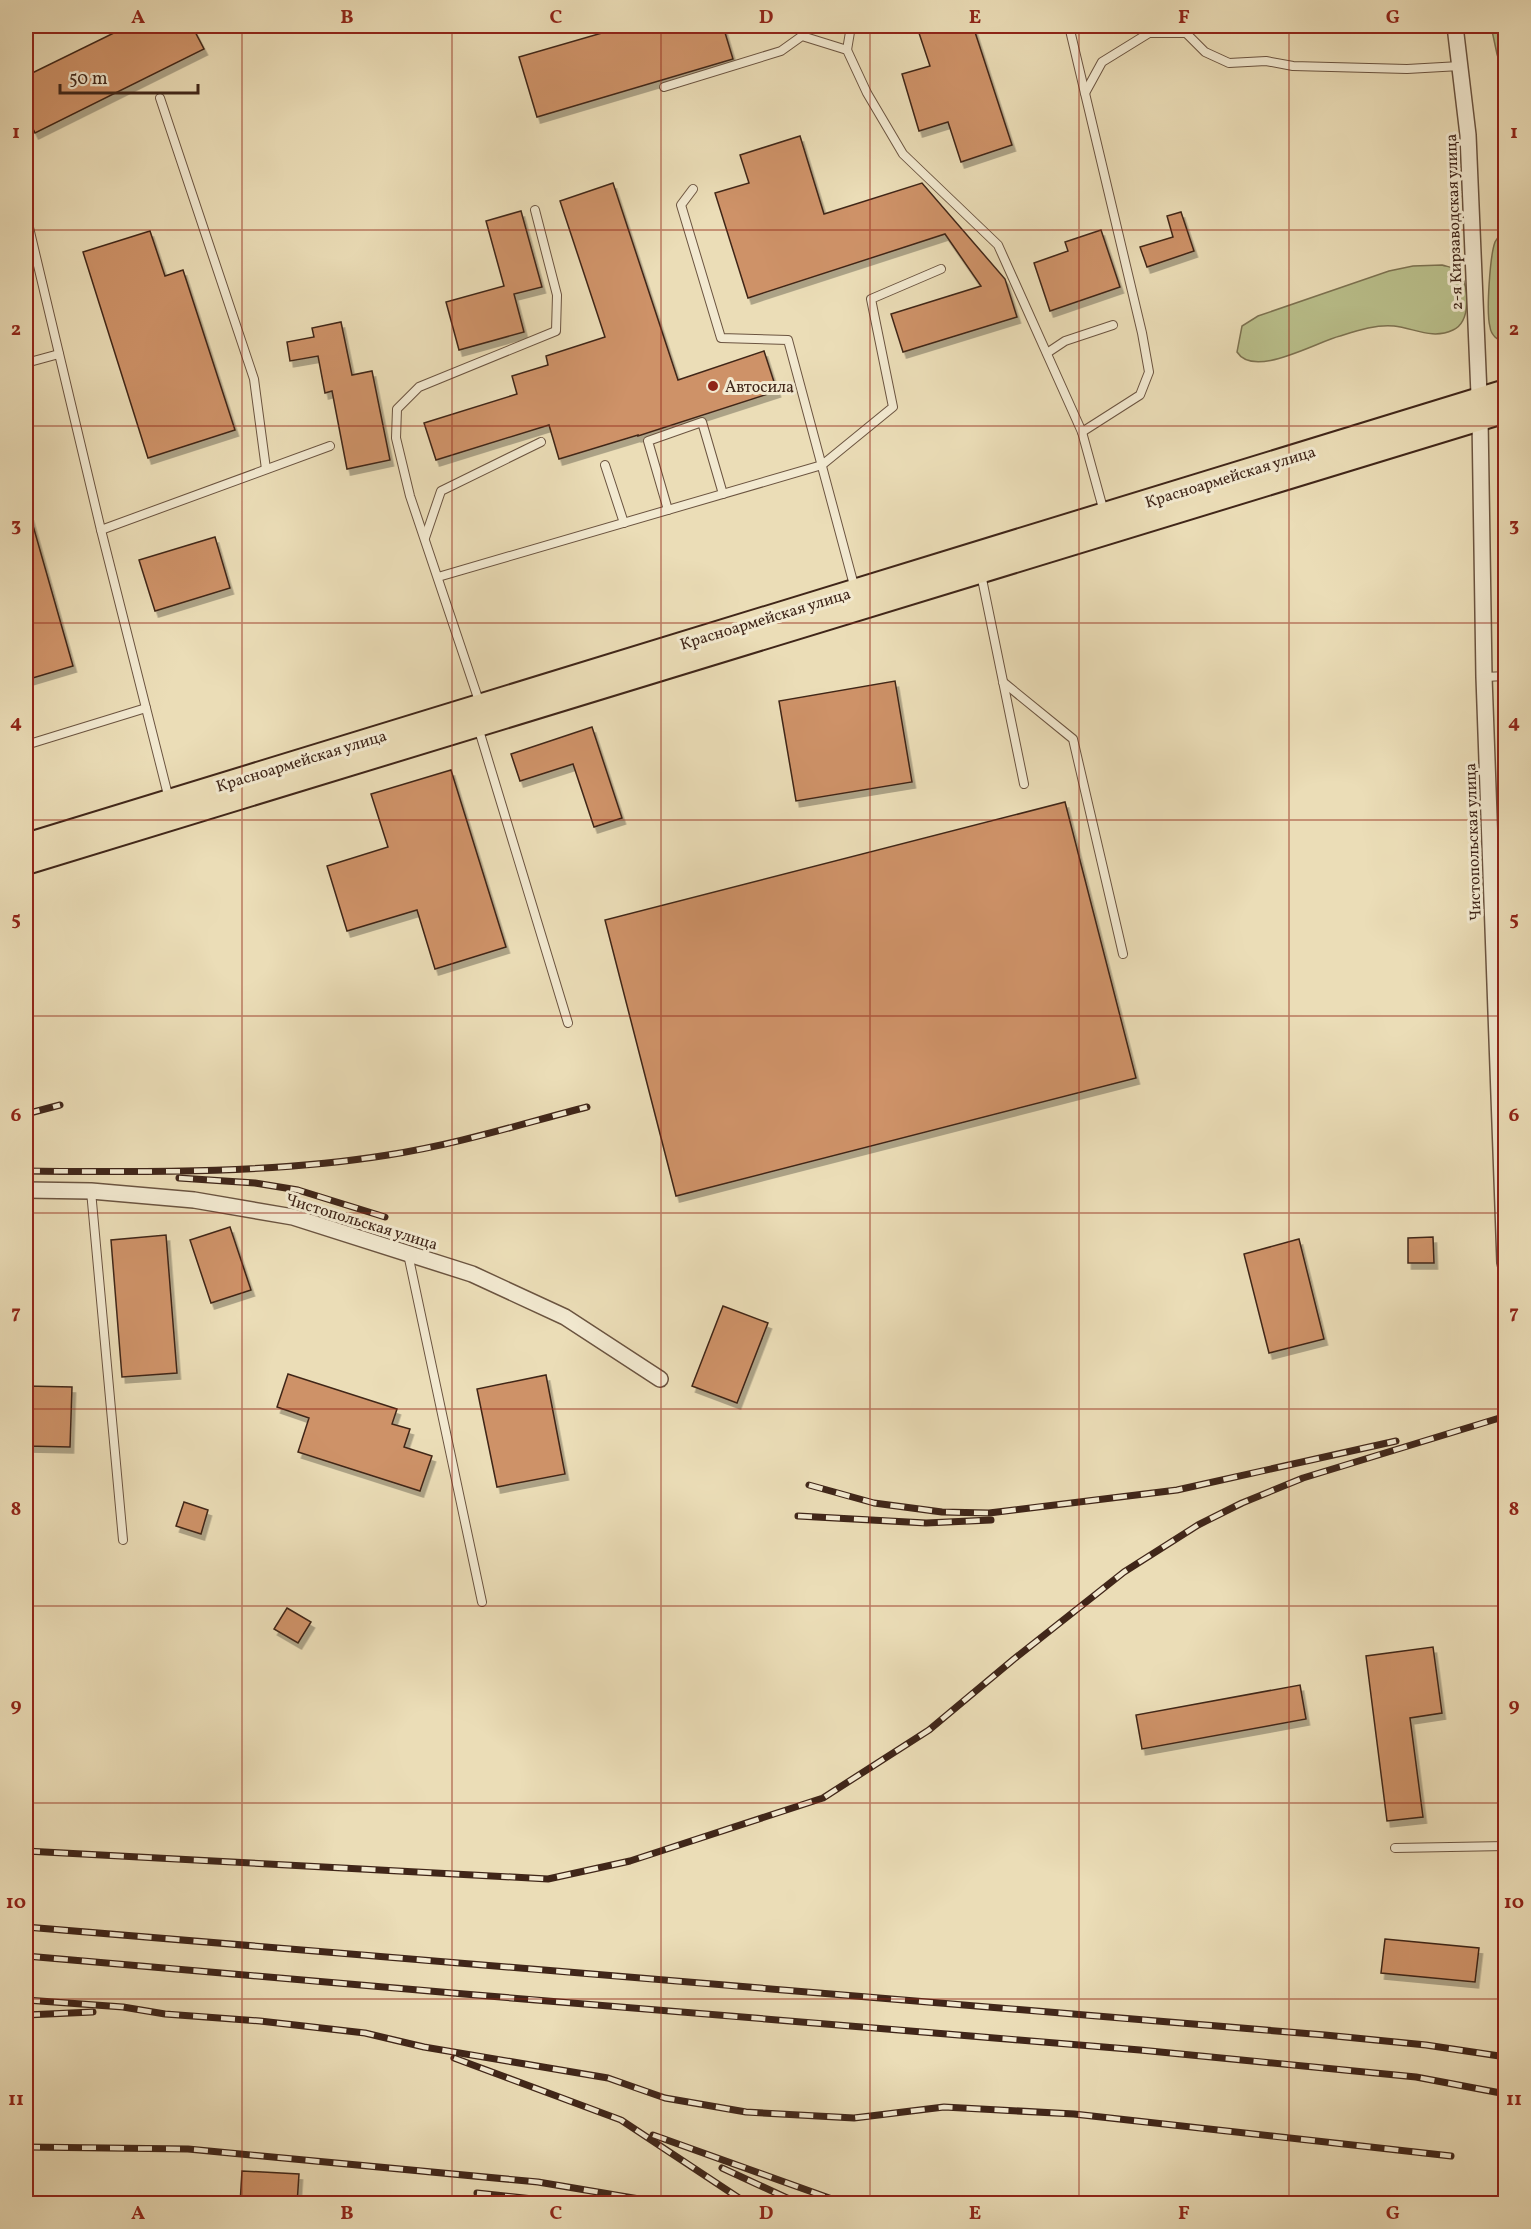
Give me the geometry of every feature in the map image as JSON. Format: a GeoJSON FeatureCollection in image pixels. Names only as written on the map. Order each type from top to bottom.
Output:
{"type":"FeatureCollection","features":[{"type":"Feature","properties":{"kind":"main road","name":"Красноармейская улица"},"geometry":{"type":"LineString","coordinates":[[26,845],[171,809],[479,716],[981,572],[1479,409],[1506,391]]}},
{"type":"Feature","properties":{"kind":"main road","name":"Красноармейская улица"},"geometry":{"type":"LineString","coordinates":[[479,716],[855,590],[1105,514],[1479,409],[1506,411]]}},
{"type":"Feature","properties":{"kind":"main road","name":"Красноармейская улица"},"geometry":{"type":"LineString","coordinates":[[26,863],[171,809]]}},
{"type":"Feature","properties":{"kind":"street","name":"2-я Кирзаводская улица"},"geometry":{"type":"LineString","coordinates":[[1455,26],[1468,135],[1479,409]]}},
{"type":"Feature","properties":{"kind":"street","name":"Чистопольская улица"},"geometry":{"type":"LineString","coordinates":[[1479,409],[1484,677],[1505,1263]]}},
{"type":"Feature","properties":{"kind":"street","name":"Чистопольская улица"},"geometry":{"type":"LineString","coordinates":[[26,1190],[91,1191],[194,1200],[293,1217],[472,1274],[565,1317],[660,1379]]}},
{"type":"Feature","properties":{"kind":"lane"},"geometry":{"type":"LineString","coordinates":[[851,26],[847,50],[867,93],[903,154],[998,245],[1082,432],[1105,514]]}},
{"type":"Feature","properties":{"kind":"lane"},"geometry":{"type":"LineString","coordinates":[[1069,26],[1142,333],[1149,372],[1140,395],[1082,432]]}},
{"type":"Feature","properties":{"kind":"lane"},"geometry":{"type":"LineString","coordinates":[[1085,93],[1102,62],[1149,33],[1186,33],[1205,52],[1229,63],[1266,61],[1293,66],[1407,69],[1460,66]]}},
{"type":"Feature","properties":{"kind":"lane"},"geometry":{"type":"LineString","coordinates":[[664,87],[781,51],[802,36],[847,50]]}},
{"type":"Feature","properties":{"kind":"lane"},"geometry":{"type":"LineString","coordinates":[[160,98],[254,379],[266,469]]}},
{"type":"Feature","properties":{"kind":"lane"},"geometry":{"type":"LineString","coordinates":[[693,189],[681,205],[721,338],[788,339],[855,590]]}},
{"type":"Feature","properties":{"kind":"lane"},"geometry":{"type":"LineString","coordinates":[[535,210],[557,295],[556,331],[419,387],[397,409],[396,438],[410,496],[438,578],[568,1023]]}},
{"type":"Feature","properties":{"kind":"lane"},"geometry":{"type":"LineString","coordinates":[[26,215],[101,530],[171,809]]}},
{"type":"Feature","properties":{"kind":"lane"},"geometry":{"type":"LineString","coordinates":[[438,578],[822,465],[894,407],[871,299],[941,269]]}},
{"type":"Feature","properties":{"kind":"lane"},"geometry":{"type":"LineString","coordinates":[[1047,353],[1065,341],[1113,325]]}},
{"type":"Feature","properties":{"kind":"lane"},"geometry":{"type":"LineString","coordinates":[[26,363],[59,354]]}},
{"type":"Feature","properties":{"kind":"lane"},"geometry":{"type":"LineString","coordinates":[[668,510],[648,441],[702,422],[723,494]]}},
{"type":"Feature","properties":{"kind":"lane"},"geometry":{"type":"LineString","coordinates":[[424,538],[441,491],[541,441]]}},
{"type":"Feature","properties":{"kind":"lane"},"geometry":{"type":"LineString","coordinates":[[101,530],[330,446]]}},
{"type":"Feature","properties":{"kind":"lane"},"geometry":{"type":"LineString","coordinates":[[605,465],[624,523]]}},
{"type":"Feature","properties":{"kind":"lane"},"geometry":{"type":"LineString","coordinates":[[981,572],[1024,784]]}},
{"type":"Feature","properties":{"kind":"lane"},"geometry":{"type":"LineString","coordinates":[[1484,677],[1506,676]]}},
{"type":"Feature","properties":{"kind":"lane"},"geometry":{"type":"LineString","coordinates":[[1003,682],[1073,739],[1123,954]]}},
{"type":"Feature","properties":{"kind":"lane"},"geometry":{"type":"LineString","coordinates":[[26,745],[146,708]]}},
{"type":"Feature","properties":{"kind":"lane"},"geometry":{"type":"LineString","coordinates":[[91,1191],[123,1540]]}},
{"type":"Feature","properties":{"kind":"lane"},"geometry":{"type":"LineString","coordinates":[[408,1254],[482,1602]]}},
{"type":"Feature","properties":{"kind":"lane"},"geometry":{"type":"LineString","coordinates":[[1395,1848],[1506,1845]]}},
{"type":"Feature","properties":{"kind":"green space"},"geometry":{"type":"Polygon","coordinates":[[[1491,26],[1505,26],[1505,81],[1497,54],[1491,26]]]}},
{"type":"Feature","properties":{"kind":"green space"},"geometry":{"type":"Polygon","coordinates":[[[1504,231],[1505,343],[1492,333],[1488,309],[1493,249],[1504,231]]]}},
{"type":"Feature","properties":{"kind":"green space"},"geometry":{"type":"Polygon","coordinates":[[[1442,265],[1459,272],[1467,294],[1463,320],[1453,330],[1430,334],[1394,326],[1374,327],[1340,336],[1286,356],[1257,362],[1245,359],[1237,352],[1242,326],[1258,316],[1389,271],[1413,266],[1442,265]]]}},
{"type":"Feature","properties":{"kind":"building"},"geometry":{"type":"Polygon","coordinates":[[[128,26],[192,26],[204,49],[35,133],[26,114],[26,76],[128,26]]]}},
{"type":"Feature","properties":{"kind":"building"},"geometry":{"type":"Polygon","coordinates":[[[626,26],[723,26],[733,59],[537,117],[519,57],[626,26]]]}},
{"type":"Feature","properties":{"kind":"building"},"geometry":{"type":"Polygon","coordinates":[[[933,26],[973,26],[1012,145],[961,162],[948,122],[919,131],[902,74],[930,66],[918,30],[933,26]]]}},
{"type":"Feature","properties":{"kind":"building"},"geometry":{"type":"Polygon","coordinates":[[[800,136],[824,214],[922,183],[1005,279],[1017,317],[903,352],[891,314],[981,286],[945,234],[748,298],[715,193],[749,183],[740,155],[800,136]]]}},
{"type":"Feature","properties":{"kind":"building"},"geometry":{"type":"Polygon","coordinates":[[[613,183],[678,380],[764,351],[777,391],[559,459],[549,425],[436,460],[424,423],[517,394],[512,376],[548,365],[546,356],[605,337],[560,201],[613,183]]]}},
{"type":"Feature","properties":{"kind":"building"},"geometry":{"type":"Polygon","coordinates":[[[521,211],[542,287],[514,294],[524,332],[459,350],[446,302],[504,286],[486,221],[521,211]]]}},
{"type":"Feature","properties":{"kind":"building"},"geometry":{"type":"Polygon","coordinates":[[[1181,212],[1194,251],[1147,267],[1140,247],[1173,237],[1167,216],[1181,212]]]}},
{"type":"Feature","properties":{"kind":"building"},"geometry":{"type":"Polygon","coordinates":[[[1101,230],[1120,287],[1050,311],[1034,263],[1068,251],[1065,242],[1101,230]]]}},
{"type":"Feature","properties":{"kind":"building"},"geometry":{"type":"Polygon","coordinates":[[[150,231],[165,276],[183,270],[235,430],[148,458],[83,252],[150,231]]]}},
{"type":"Feature","properties":{"kind":"building"},"geometry":{"type":"Polygon","coordinates":[[[341,322],[352,375],[372,371],[390,460],[347,469],[332,391],[325,393],[318,356],[290,361],[287,342],[314,337],[312,328],[341,322]]]}},
{"type":"Feature","properties":{"kind":"building"},"geometry":{"type":"Polygon","coordinates":[[[30,515],[73,666],[26,680],[26,516],[30,515]]]}},
{"type":"Feature","properties":{"kind":"building"},"geometry":{"type":"Polygon","coordinates":[[[215,537],[230,588],[155,611],[139,560],[215,537]]]}},
{"type":"Feature","properties":{"kind":"building"},"geometry":{"type":"Polygon","coordinates":[[[895,681],[912,782],[796,801],[779,701],[895,681]]]}},
{"type":"Feature","properties":{"kind":"building"},"geometry":{"type":"Polygon","coordinates":[[[592,727],[622,818],[594,827],[573,764],[520,781],[511,754],[592,727]]]}},
{"type":"Feature","properties":{"kind":"building"},"geometry":{"type":"Polygon","coordinates":[[[451,770],[506,947],[435,969],[417,910],[347,931],[327,866],[388,847],[371,794],[451,770]]]}},
{"type":"Feature","properties":{"kind":"building"},"geometry":{"type":"Polygon","coordinates":[[[1065,802],[1136,1078],[676,1196],[605,920],[1065,802]]]}},
{"type":"Feature","properties":{"kind":"building"},"geometry":{"type":"Polygon","coordinates":[[[230,1227],[251,1290],[211,1303],[190,1240],[230,1227]]]}},
{"type":"Feature","properties":{"kind":"building"},"geometry":{"type":"Polygon","coordinates":[[[166,1235],[177,1373],[122,1377],[111,1240],[166,1235]]]}},
{"type":"Feature","properties":{"kind":"building"},"geometry":{"type":"Polygon","coordinates":[[[1433,1237],[1434,1263],[1408,1263],[1408,1238],[1433,1237]]]}},
{"type":"Feature","properties":{"kind":"building"},"geometry":{"type":"Polygon","coordinates":[[[1299,1239],[1324,1339],[1269,1353],[1244,1254],[1299,1239]]]}},
{"type":"Feature","properties":{"kind":"building"},"geometry":{"type":"Polygon","coordinates":[[[723,1306],[768,1323],[737,1403],[692,1386],[723,1306]]]}},
{"type":"Feature","properties":{"kind":"building"},"geometry":{"type":"Polygon","coordinates":[[[288,1374],[397,1409],[392,1424],[410,1429],[404,1447],[432,1456],[420,1491],[298,1452],[309,1418],[277,1407],[288,1374]]]}},
{"type":"Feature","properties":{"kind":"building"},"geometry":{"type":"Polygon","coordinates":[[[546,1375],[565,1474],[497,1487],[477,1389],[546,1375]]]}},
{"type":"Feature","properties":{"kind":"building"},"geometry":{"type":"Polygon","coordinates":[[[26,1386],[72,1387],[70,1447],[26,1446],[26,1386]]]}},
{"type":"Feature","properties":{"kind":"building"},"geometry":{"type":"Polygon","coordinates":[[[184,1502],[208,1510],[201,1534],[176,1526],[184,1502]]]}},
{"type":"Feature","properties":{"kind":"building"},"geometry":{"type":"Polygon","coordinates":[[[287,1608],[311,1622],[298,1643],[274,1629],[287,1608]]]}},
{"type":"Feature","properties":{"kind":"building"},"geometry":{"type":"Polygon","coordinates":[[[1433,1647],[1442,1713],[1410,1718],[1423,1817],[1387,1821],[1366,1656],[1433,1647]]]}},
{"type":"Feature","properties":{"kind":"building"},"geometry":{"type":"Polygon","coordinates":[[[1300,1685],[1306,1719],[1142,1749],[1136,1715],[1300,1685]]]}},
{"type":"Feature","properties":{"kind":"building"},"geometry":{"type":"Polygon","coordinates":[[[1385,1939],[1479,1948],[1475,1982],[1381,1973],[1385,1939]]]}},
{"type":"Feature","properties":{"kind":"building"},"geometry":{"type":"Polygon","coordinates":[[[242,2171],[299,2174],[297,2204],[240,2204],[242,2171]]]}},
{"type":"Feature","properties":{"kind":"railway"},"geometry":{"type":"LineString","coordinates":[[26,1114],[60,1105]]}},
{"type":"Feature","properties":{"kind":"railway"},"geometry":{"type":"LineString","coordinates":[[26,1171],[253,1169],[343,1161],[438,1146],[587,1107]]}},
{"type":"Feature","properties":{"kind":"railway"},"geometry":{"type":"LineString","coordinates":[[179,1178],[255,1183],[298,1190],[385,1217]]}},
{"type":"Feature","properties":{"kind":"railway"},"geometry":{"type":"LineString","coordinates":[[26,1851],[548,1879],[630,1861],[823,1798],[929,1730],[1124,1572],[1198,1525],[1242,1503],[1303,1478],[1506,1416]]}},
{"type":"Feature","properties":{"kind":"railway"},"geometry":{"type":"LineString","coordinates":[[809,1485],[874,1503],[942,1512],[989,1513],[1177,1490],[1396,1441]]}},
{"type":"Feature","properties":{"kind":"railway"},"geometry":{"type":"LineString","coordinates":[[798,1516],[926,1523],[991,1520]]}},
{"type":"Feature","properties":{"kind":"railway"},"geometry":{"type":"LineString","coordinates":[[26,1927],[1325,2035],[1426,2045],[1506,2057]]}},
{"type":"Feature","properties":{"kind":"railway"},"geometry":{"type":"LineString","coordinates":[[26,1956],[1140,2050],[1416,2077],[1506,2094]]}},
{"type":"Feature","properties":{"kind":"railway"},"geometry":{"type":"LineString","coordinates":[[26,2000],[123,2007],[165,2014],[260,2021],[365,2033],[424,2047],[608,2078],[665,2098],[746,2112],[854,2118],[944,2107],[1074,2114],[1451,2156]]}},
{"type":"Feature","properties":{"kind":"railway"},"geometry":{"type":"LineString","coordinates":[[26,2015],[93,2012]]}},
{"type":"Feature","properties":{"kind":"railway"},"geometry":{"type":"LineString","coordinates":[[454,2058],[621,2120],[748,2204]]}},
{"type":"Feature","properties":{"kind":"railway"},"geometry":{"type":"LineString","coordinates":[[653,2135],[846,2204]]}},
{"type":"Feature","properties":{"kind":"railway"},"geometry":{"type":"LineString","coordinates":[[26,2147],[188,2149],[538,2182],[669,2204]]}},
{"type":"Feature","properties":{"kind":"railway"},"geometry":{"type":"LineString","coordinates":[[722,2168],[800,2204]]}},
{"type":"Feature","properties":{"kind":"railway"},"geometry":{"type":"LineString","coordinates":[[477,2193],[579,2204]]}},
{"type":"Feature","properties":{"kind":"place","name":"Автосила"},"geometry":{"type":"Point","coordinates":[713,386]}}]}
